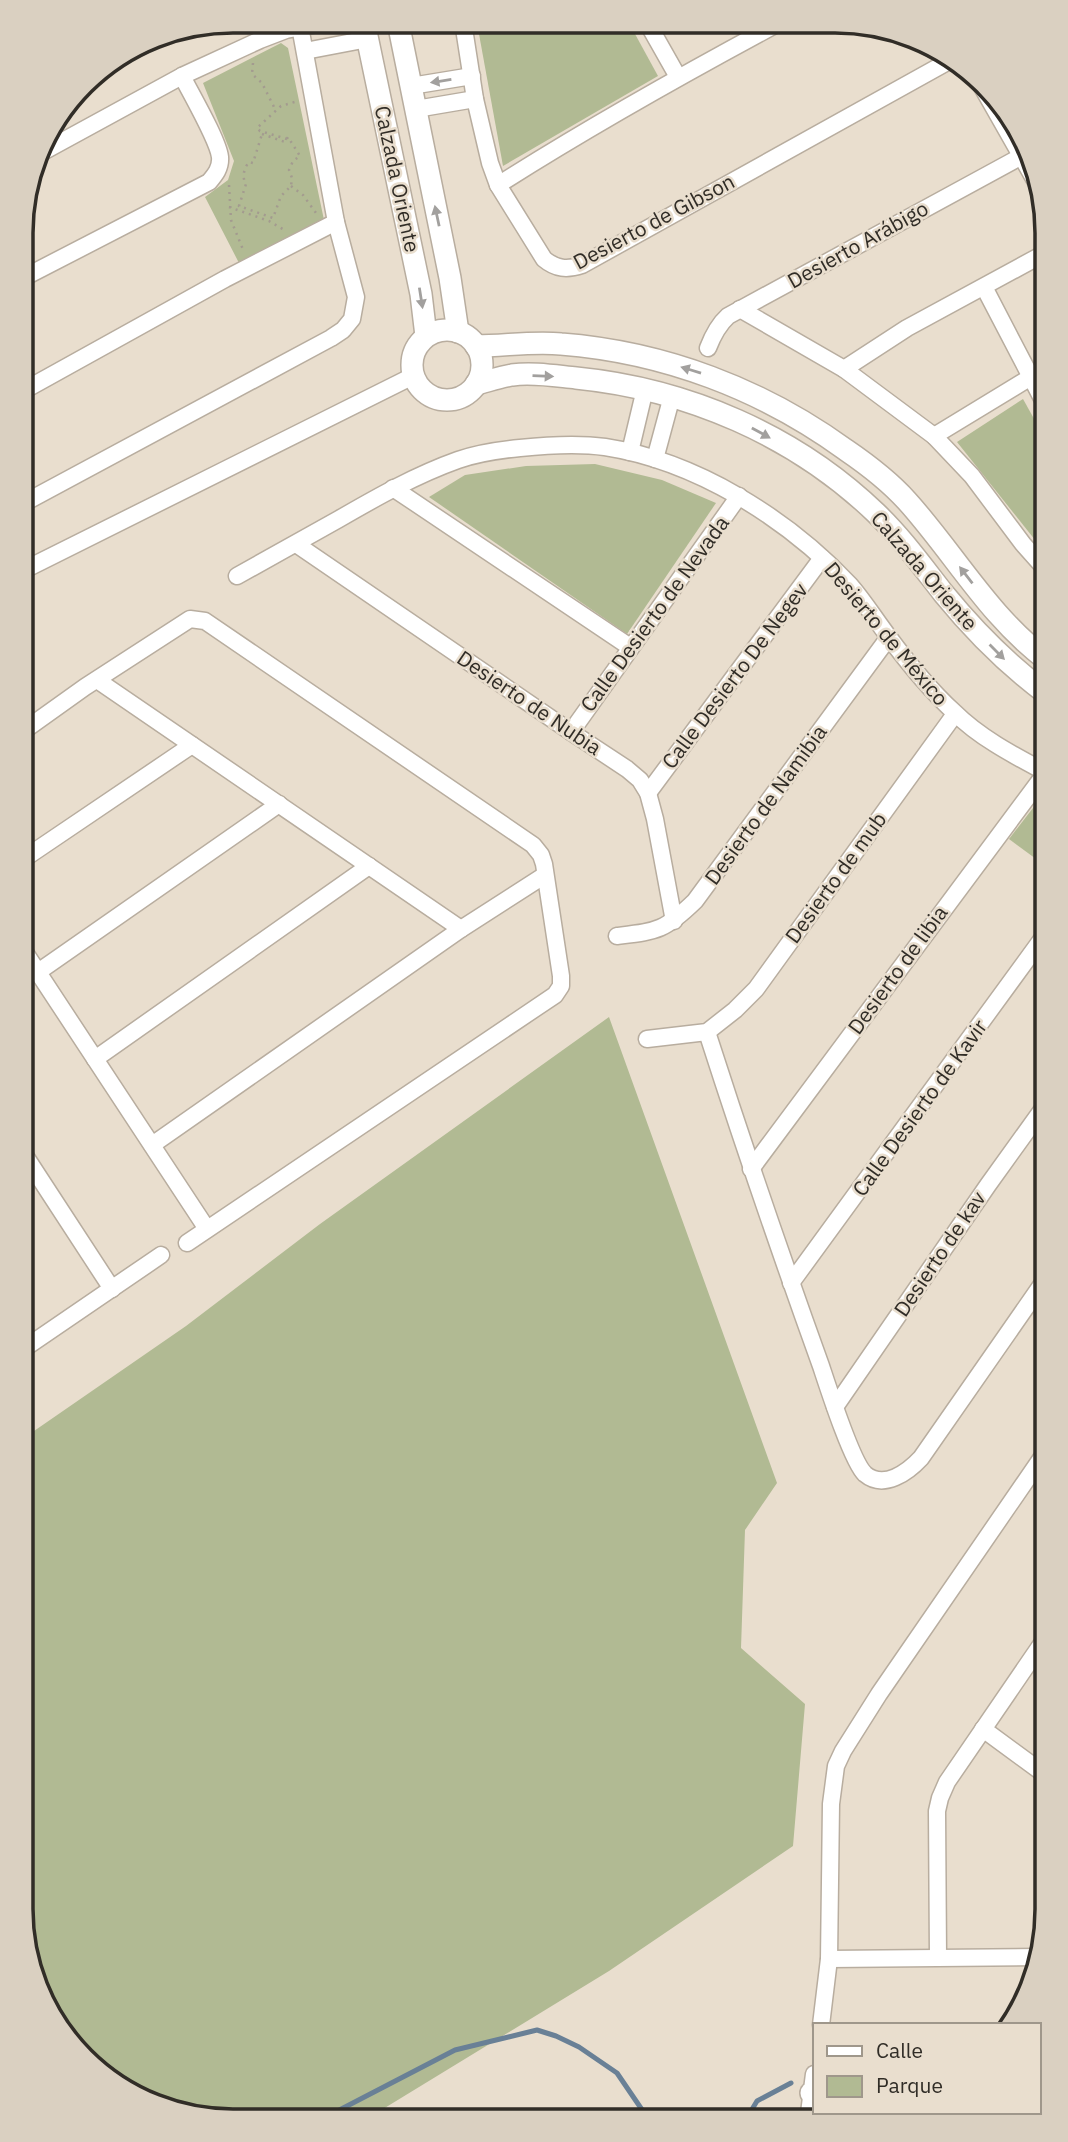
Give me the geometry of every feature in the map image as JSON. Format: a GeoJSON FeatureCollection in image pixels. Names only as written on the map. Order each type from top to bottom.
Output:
{"type":"FeatureCollection","features":[{"type":"Feature","properties":{"kind":"street"},"geometry":{"type":"LineString","coordinates":[[54,145],[182,76],[278,33]]}},
{"type":"Feature","properties":{"kind":"street"},"geometry":{"type":"LineString","coordinates":[[34,498],[320,345],[343,330],[352,319],[356,297],[331,224],[302,33]]}},
{"type":"Feature","properties":{"kind":"street"},"geometry":{"type":"LineString","coordinates":[[305,51],[357,33]]}},
{"type":"Feature","properties":{"kind":"street","name":"Calzada Oriente"},"geometry":{"type":"LineString","coordinates":[[367,33],[421,294],[426,336]]}},
{"type":"Feature","properties":{"kind":"street","name":"Calzada Oriente"},"geometry":{"type":"LineString","coordinates":[[400,33],[450,278],[458,332]]}},
{"type":"Feature","properties":{"kind":"street","name":"Desierto de Gibson"},"geometry":{"type":"LineString","coordinates":[[465,33],[475,99],[486,149],[498,185],[544,259],[562,269],[582,265],[942,65]]}},
{"type":"Feature","properties":{"kind":"street"},"geometry":{"type":"LineString","coordinates":[[653,33],[678,77]]}},
{"type":"Feature","properties":{"kind":"street"},"geometry":{"type":"LineString","coordinates":[[498,185],[576,136],[760,33]]}},
{"type":"Feature","properties":{"kind":"street"},"geometry":{"type":"LineString","coordinates":[[34,272],[209,182],[215,175],[220,157],[217,147],[182,76]]}},
{"type":"Feature","properties":{"kind":"street"},"geometry":{"type":"LineString","coordinates":[[379,91],[472,76]]}},
{"type":"Feature","properties":{"kind":"street"},"geometry":{"type":"LineString","coordinates":[[384,114],[475,99]]}},
{"type":"Feature","properties":{"kind":"street","name":"Desierto Arábigo"},"geometry":{"type":"LineString","coordinates":[[708,348],[720,323],[740,309],[1019,158]]}},
{"type":"Feature","properties":{"kind":"street"},"geometry":{"type":"LineString","coordinates":[[34,385],[225,279],[331,224]]}},
{"type":"Feature","properties":{"kind":"street"},"geometry":{"type":"LineString","coordinates":[[844,369],[907,328],[1035,259]]}},
{"type":"Feature","properties":{"kind":"street"},"geometry":{"type":"LineString","coordinates":[[984,287],[1035,385]]}},
{"type":"Feature","properties":{"kind":"street"},"geometry":{"type":"LineString","coordinates":[[740,309],[844,369],[934,436],[972,476],[1035,557]]}},
{"type":"Feature","properties":{"kind":"street"},"geometry":{"type":"LineString","coordinates":[[436,331],[458,332],[468,337],[476,346],[482,365],[476,384],[459,398],[437,398],[418,386],[411,365],[413,354],[426,336],[436,331]]}},
{"type":"Feature","properties":{"kind":"street","name":"Calzada Oriente"},"geometry":{"type":"LineString","coordinates":[[476,346],[558,343],[613,349],[698,371],[747,391],[798,418],[875,471],[905,499],[1000,616],[1035,650]]}},
{"type":"Feature","properties":{"kind":"street","name":"Calzada Oriente"},"geometry":{"type":"LineString","coordinates":[[476,384],[514,375],[597,380],[671,396],[734,418],[791,449],[834,477],[875,512],[909,547],[981,637],[1015,671],[1035,685]]}},
{"type":"Feature","properties":{"kind":"street"},"geometry":{"type":"LineString","coordinates":[[34,565],[413,376]]}},
{"type":"Feature","properties":{"kind":"street"},"geometry":{"type":"LineString","coordinates":[[934,436],[1031,377]]}},
{"type":"Feature","properties":{"kind":"street"},"geometry":{"type":"LineString","coordinates":[[630,452],[645,389]]}},
{"type":"Feature","properties":{"kind":"street"},"geometry":{"type":"LineString","coordinates":[[734,418],[747,391]]}},
{"type":"Feature","properties":{"kind":"street"},"geometry":{"type":"LineString","coordinates":[[655,459],[671,396]]}},
{"type":"Feature","properties":{"kind":"street","name":"Desierto de México"},"geometry":{"type":"LineString","coordinates":[[237,576],[393,488],[459,460],[499,450],[568,445],[630,452],[708,480],[739,496],[776,522],[822,558],[850,586],[889,638],[955,713],[989,740],[1035,765]]}},
{"type":"Feature","properties":{"kind":"street"},"geometry":{"type":"LineString","coordinates":[[393,488],[630,647]]}},
{"type":"Feature","properties":{"kind":"street","name":"Calle Desierto de Nevada"},"geometry":{"type":"LineString","coordinates":[[571,732],[739,496]]}},
{"type":"Feature","properties":{"kind":"street","name":"Desierto de Nubia"},"geometry":{"type":"LineString","coordinates":[[296,544],[627,769],[640,780],[648,793]]}},
{"type":"Feature","properties":{"kind":"street","name":"Calle Desierto De Negev"},"geometry":{"type":"LineString","coordinates":[[648,793],[822,558]]}},
{"type":"Feature","properties":{"kind":"street"},"geometry":{"type":"LineString","coordinates":[[34,724],[190,619],[205,621],[533,845],[541,855],[561,976],[561,986],[555,995],[187,1243]]}},
{"type":"Feature","properties":{"kind":"street","name":"Desierto de Namibia"},"geometry":{"type":"LineString","coordinates":[[617,936],[659,930],[674,921],[695,901],[889,638]]}},
{"type":"Feature","properties":{"kind":"street"},"geometry":{"type":"LineString","coordinates":[[97,680],[461,929]]}},
{"type":"Feature","properties":{"kind":"street","name":"Desierto de mub"},"geometry":{"type":"LineString","coordinates":[[706,1032],[735,1010],[756,989],[955,713]]}},
{"type":"Feature","properties":{"kind":"street"},"geometry":{"type":"LineString","coordinates":[[34,852],[192,745]]}},
{"type":"Feature","properties":{"kind":"street","name":"Desierto de libia"},"geometry":{"type":"LineString","coordinates":[[751,1169],[1035,789]]}},
{"type":"Feature","properties":{"kind":"street"},"geometry":{"type":"LineString","coordinates":[[648,793],[674,921]]}},
{"type":"Feature","properties":{"kind":"street"},"geometry":{"type":"LineString","coordinates":[[38,972],[279,804]]}},
{"type":"Feature","properties":{"kind":"street"},"geometry":{"type":"LineString","coordinates":[[95,1059],[369,866]]}},
{"type":"Feature","properties":{"kind":"street"},"geometry":{"type":"LineString","coordinates":[[152,1144],[461,929],[545,875]]}},
{"type":"Feature","properties":{"kind":"street","name":"Calle Desierto de Kavir"},"geometry":{"type":"LineString","coordinates":[[791,1283],[1035,949]]}},
{"type":"Feature","properties":{"kind":"street"},"geometry":{"type":"LineString","coordinates":[[34,965],[208,1229]]}},
{"type":"Feature","properties":{"kind":"street"},"geometry":{"type":"LineString","coordinates":[[648,1039],[706,1032],[835,1407],[859,1467],[867,1476],[878,1479],[899,1476],[911,1469],[1034,1295]]}},
{"type":"Feature","properties":{"kind":"street","name":"Desierto de kav"},"geometry":{"type":"LineString","coordinates":[[835,1407],[1034,1120]]}},
{"type":"Feature","properties":{"kind":"street"},"geometry":{"type":"LineString","coordinates":[[33,1169],[112,1289]]}},
{"type":"Feature","properties":{"kind":"street"},"geometry":{"type":"LineString","coordinates":[[33,1338],[161,1255]]}},
{"type":"Feature","properties":{"kind":"street"},"geometry":{"type":"LineString","coordinates":[[821,2023],[830,1959],[831,1804],[836,1766],[879,1694],[1034,1468]]}},
{"type":"Feature","properties":{"kind":"street"},"geometry":{"type":"LineString","coordinates":[[938,1957],[937,1811],[940,1798],[947,1782],[1034,1656]]}},
{"type":"Feature","properties":{"kind":"street"},"geometry":{"type":"LineString","coordinates":[[984,1728],[1034,1767]]}},
{"type":"Feature","properties":{"kind":"street"},"geometry":{"type":"LineString","coordinates":[[830,1959],[1028,1957]]}},
{"type":"Feature","properties":{"kind":"path"},"geometry":{"type":"LineString","coordinates":[[254,55],[252,74],[262,83],[276,111]]}},
{"type":"Feature","properties":{"kind":"path"},"geometry":{"type":"LineString","coordinates":[[287,139],[285,142],[262,134],[253,163],[249,162],[245,170],[243,177],[246,184],[239,206],[273,218],[281,196],[291,186],[289,170],[293,161],[300,156],[288,137],[287,139],[257,129],[258,125],[281,106],[301,100]]}},
{"type":"Feature","properties":{"kind":"path"},"geometry":{"type":"LineString","coordinates":[[229,182],[229,207],[235,233],[247,257]]}},
{"type":"Feature","properties":{"kind":"path"},"geometry":{"type":"LineString","coordinates":[[291,186],[331,224]]}},
{"type":"Feature","properties":{"kind":"path"},"geometry":{"type":"LineString","coordinates":[[229,207],[269,221],[292,234]]}},
{"type":"Feature","properties":{"kind":"green space"},"geometry":{"type":"Polygon","coordinates":[[[479,33],[634,33],[658,76],[503,166],[479,33]]]}},
{"type":"Feature","properties":{"kind":"green space"},"geometry":{"type":"Polygon","coordinates":[[[281,43],[288,48],[324,220],[239,263],[205,197],[228,180],[234,161],[203,83],[281,43]]]}},
{"type":"Feature","properties":{"kind":"green space"},"geometry":{"type":"Polygon","coordinates":[[[1023,399],[1035,420],[1035,540],[957,442],[1023,399]]]}},
{"type":"Feature","properties":{"kind":"green space"},"geometry":{"type":"Polygon","coordinates":[[[595,464],[662,480],[716,503],[627,634],[429,497],[465,475],[526,466],[595,464]]]}},
{"type":"Feature","properties":{"kind":"green space"},"geometry":{"type":"Polygon","coordinates":[[[1035,806],[1035,858],[1009,839],[1035,806]]]}},
{"type":"Feature","properties":{"kind":"green space"},"geometry":{"type":"Polygon","coordinates":[[[609,1017],[777,1483],[745,1530],[741,1648],[805,1704],[793,1846],[609,1971],[383,2109],[207,2107],[157,2094],[133,2082],[101,2059],[67,2020],[44,1973],[37,1948],[33,1908],[33,1432],[186,1326],[320,1224],[609,1017]]]}},
{"type":"Feature","properties":{"kind":"waterway"},"geometry":{"type":"LineString","coordinates":[[341,2109],[455,2050],[537,2030],[579,2047],[617,2073],[642,2109]]}},
{"type":"Feature","properties":{"kind":"waterway"},"geometry":{"type":"LineString","coordinates":[[752,2109],[757,2101],[791,2083]]}}]}
